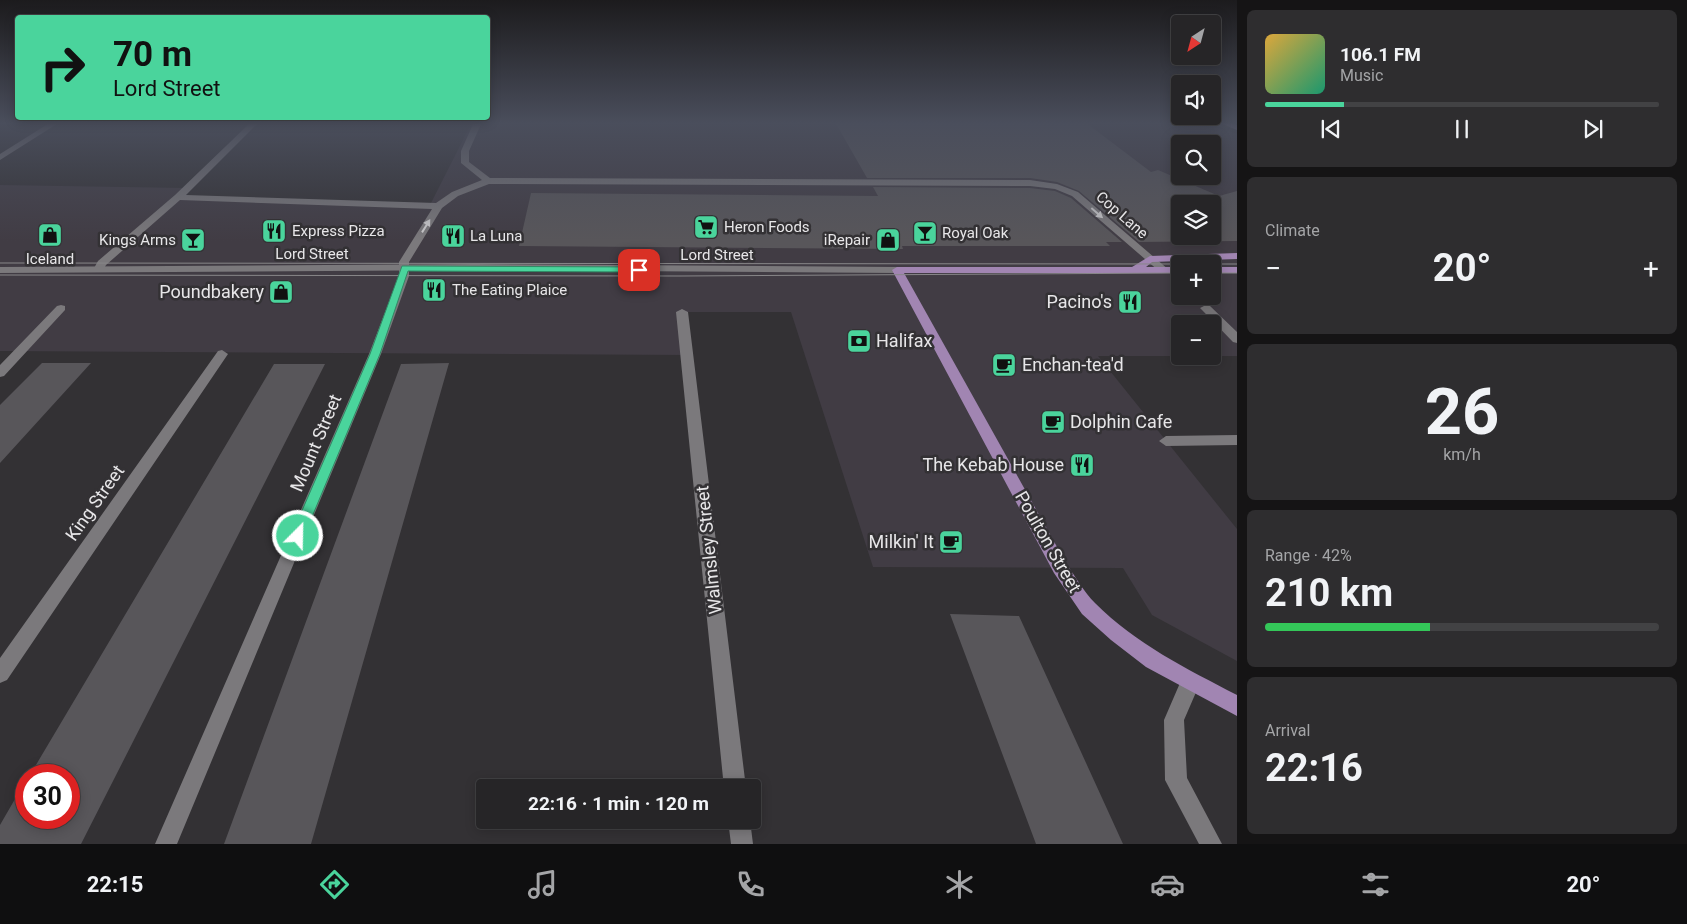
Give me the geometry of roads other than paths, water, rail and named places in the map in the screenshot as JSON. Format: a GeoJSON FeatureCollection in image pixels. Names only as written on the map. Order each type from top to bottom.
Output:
{"type":"FeatureCollection","features":[{"type":"Feature","properties":{"kind":"main road"},"geometry":{"type":"LineString","coordinates":[[1134,270],[1150,259],[1237,256]]}},
{"type":"Feature","properties":{"kind":"main road","name":"Lord Street"},"geometry":{"type":"LineString","coordinates":[[897,270],[1171,270]]}},
{"type":"Feature","properties":{"kind":"main road","name":"Poulton Street"},"geometry":{"type":"LineString","coordinates":[[897,270],[1060,568],[1088,608],[1117,634],[1153,661],[1237,706]]}},
{"type":"Feature","properties":{"kind":"main road"},"geometry":{"type":"LineString","coordinates":[[1221,270],[1237,270]]}},
{"type":"Feature","properties":{"kind":"street"},"geometry":{"type":"LineString","coordinates":[[98,270],[102,263],[178,197],[215,161]]}},
{"type":"Feature","properties":{"kind":"street"},"geometry":{"type":"LineString","coordinates":[[465,161],[488,181]]}},
{"type":"Feature","properties":{"kind":"street","name":"Cop Lane"},"geometry":{"type":"LineString","coordinates":[[488,181],[1030,183],[1057,187],[1075,194],[1164,270]]}},
{"type":"Feature","properties":{"kind":"street","name":"Mount Street"},"geometry":{"type":"LineString","coordinates":[[166,844],[375,354],[405,268],[404,262],[438,206],[455,194],[488,181]]}},
{"type":"Feature","properties":{"kind":"street"},"geometry":{"type":"LineString","coordinates":[[178,197],[438,206]]}},
{"type":"Feature","properties":{"kind":"street","name":"Lord Street"},"geometry":{"type":"LineString","coordinates":[[0,270],[405,268],[897,270]]}},
{"type":"Feature","properties":{"kind":"street"},"geometry":{"type":"LineString","coordinates":[[0,373],[61,308]]}},
{"type":"Feature","properties":{"kind":"street"},"geometry":{"type":"LineString","coordinates":[[1206,308],[1237,339]]}},
{"type":"Feature","properties":{"kind":"street","name":"Walmsley Street"},"geometry":{"type":"LineString","coordinates":[[682,312],[734,779]]}},
{"type":"Feature","properties":{"kind":"street","name":"King Street"},"geometry":{"type":"LineString","coordinates":[[0,674],[222,354]]}},
{"type":"Feature","properties":{"kind":"street"},"geometry":{"type":"LineString","coordinates":[[1166,441],[1237,440]]}},
{"type":"Feature","properties":{"kind":"street"},"geometry":{"type":"LineString","coordinates":[[1190,682],[1174,720],[1176,780],[1211,844]]}},
{"type":"Feature","properties":{"kind":"street"},"geometry":{"type":"LineString","coordinates":[[740,829],[742,844]]}},
{"type":"Feature","properties":{"kind":"tram line"},"geometry":{"type":"LineString","coordinates":[[0,263],[1171,264]]}},
{"type":"Feature","properties":{"kind":"tram line"},"geometry":{"type":"LineString","coordinates":[[1221,264],[1237,264]]}},
{"type":"Feature","properties":{"kind":"tram line"},"geometry":{"type":"LineString","coordinates":[[0,275],[680,276],[1171,273]]}},
{"type":"Feature","properties":{"kind":"tram line"},"geometry":{"type":"LineString","coordinates":[[1221,273],[1237,273]]}},
{"type":"Feature","properties":{"kind":"place","name":"Heron Foods"},"geometry":{"type":"Point","coordinates":[706,227]}},
{"type":"Feature","properties":{"kind":"place","name":"Express Pizza"},"geometry":{"type":"Point","coordinates":[274,231]}},
{"type":"Feature","properties":{"kind":"place","name":"Royal Oak"},"geometry":{"type":"Point","coordinates":[925,233]}},
{"type":"Feature","properties":{"kind":"place","name":"Iceland"},"geometry":{"type":"Point","coordinates":[50,235]}},
{"type":"Feature","properties":{"kind":"place","name":"La Luna"},"geometry":{"type":"Point","coordinates":[453,236]}},
{"type":"Feature","properties":{"kind":"place","name":"Kings Arms"},"geometry":{"type":"Point","coordinates":[193,240]}},
{"type":"Feature","properties":{"kind":"place","name":"iRepair"},"geometry":{"type":"Point","coordinates":[888,240]}},
{"type":"Feature","properties":{"kind":"place","name":"The Eating Plaice"},"geometry":{"type":"Point","coordinates":[434,290]}},
{"type":"Feature","properties":{"kind":"place","name":"Poundbakery"},"geometry":{"type":"Point","coordinates":[281,292]}},
{"type":"Feature","properties":{"kind":"place","name":"Pacino's"},"geometry":{"type":"Point","coordinates":[1130,302]}},
{"type":"Feature","properties":{"kind":"place","name":"Halifax"},"geometry":{"type":"Point","coordinates":[859,341]}},
{"type":"Feature","properties":{"kind":"place","name":"Enchan-tea'd"},"geometry":{"type":"Point","coordinates":[1004,365]}},
{"type":"Feature","properties":{"kind":"place","name":"Dolphin Cafe"},"geometry":{"type":"Point","coordinates":[1053,422]}},
{"type":"Feature","properties":{"kind":"place","name":"The Kebab House"},"geometry":{"type":"Point","coordinates":[1082,465]}},
{"type":"Feature","properties":{"kind":"place","name":"Milkin' It"},"geometry":{"type":"Point","coordinates":[951,542]}}]}
